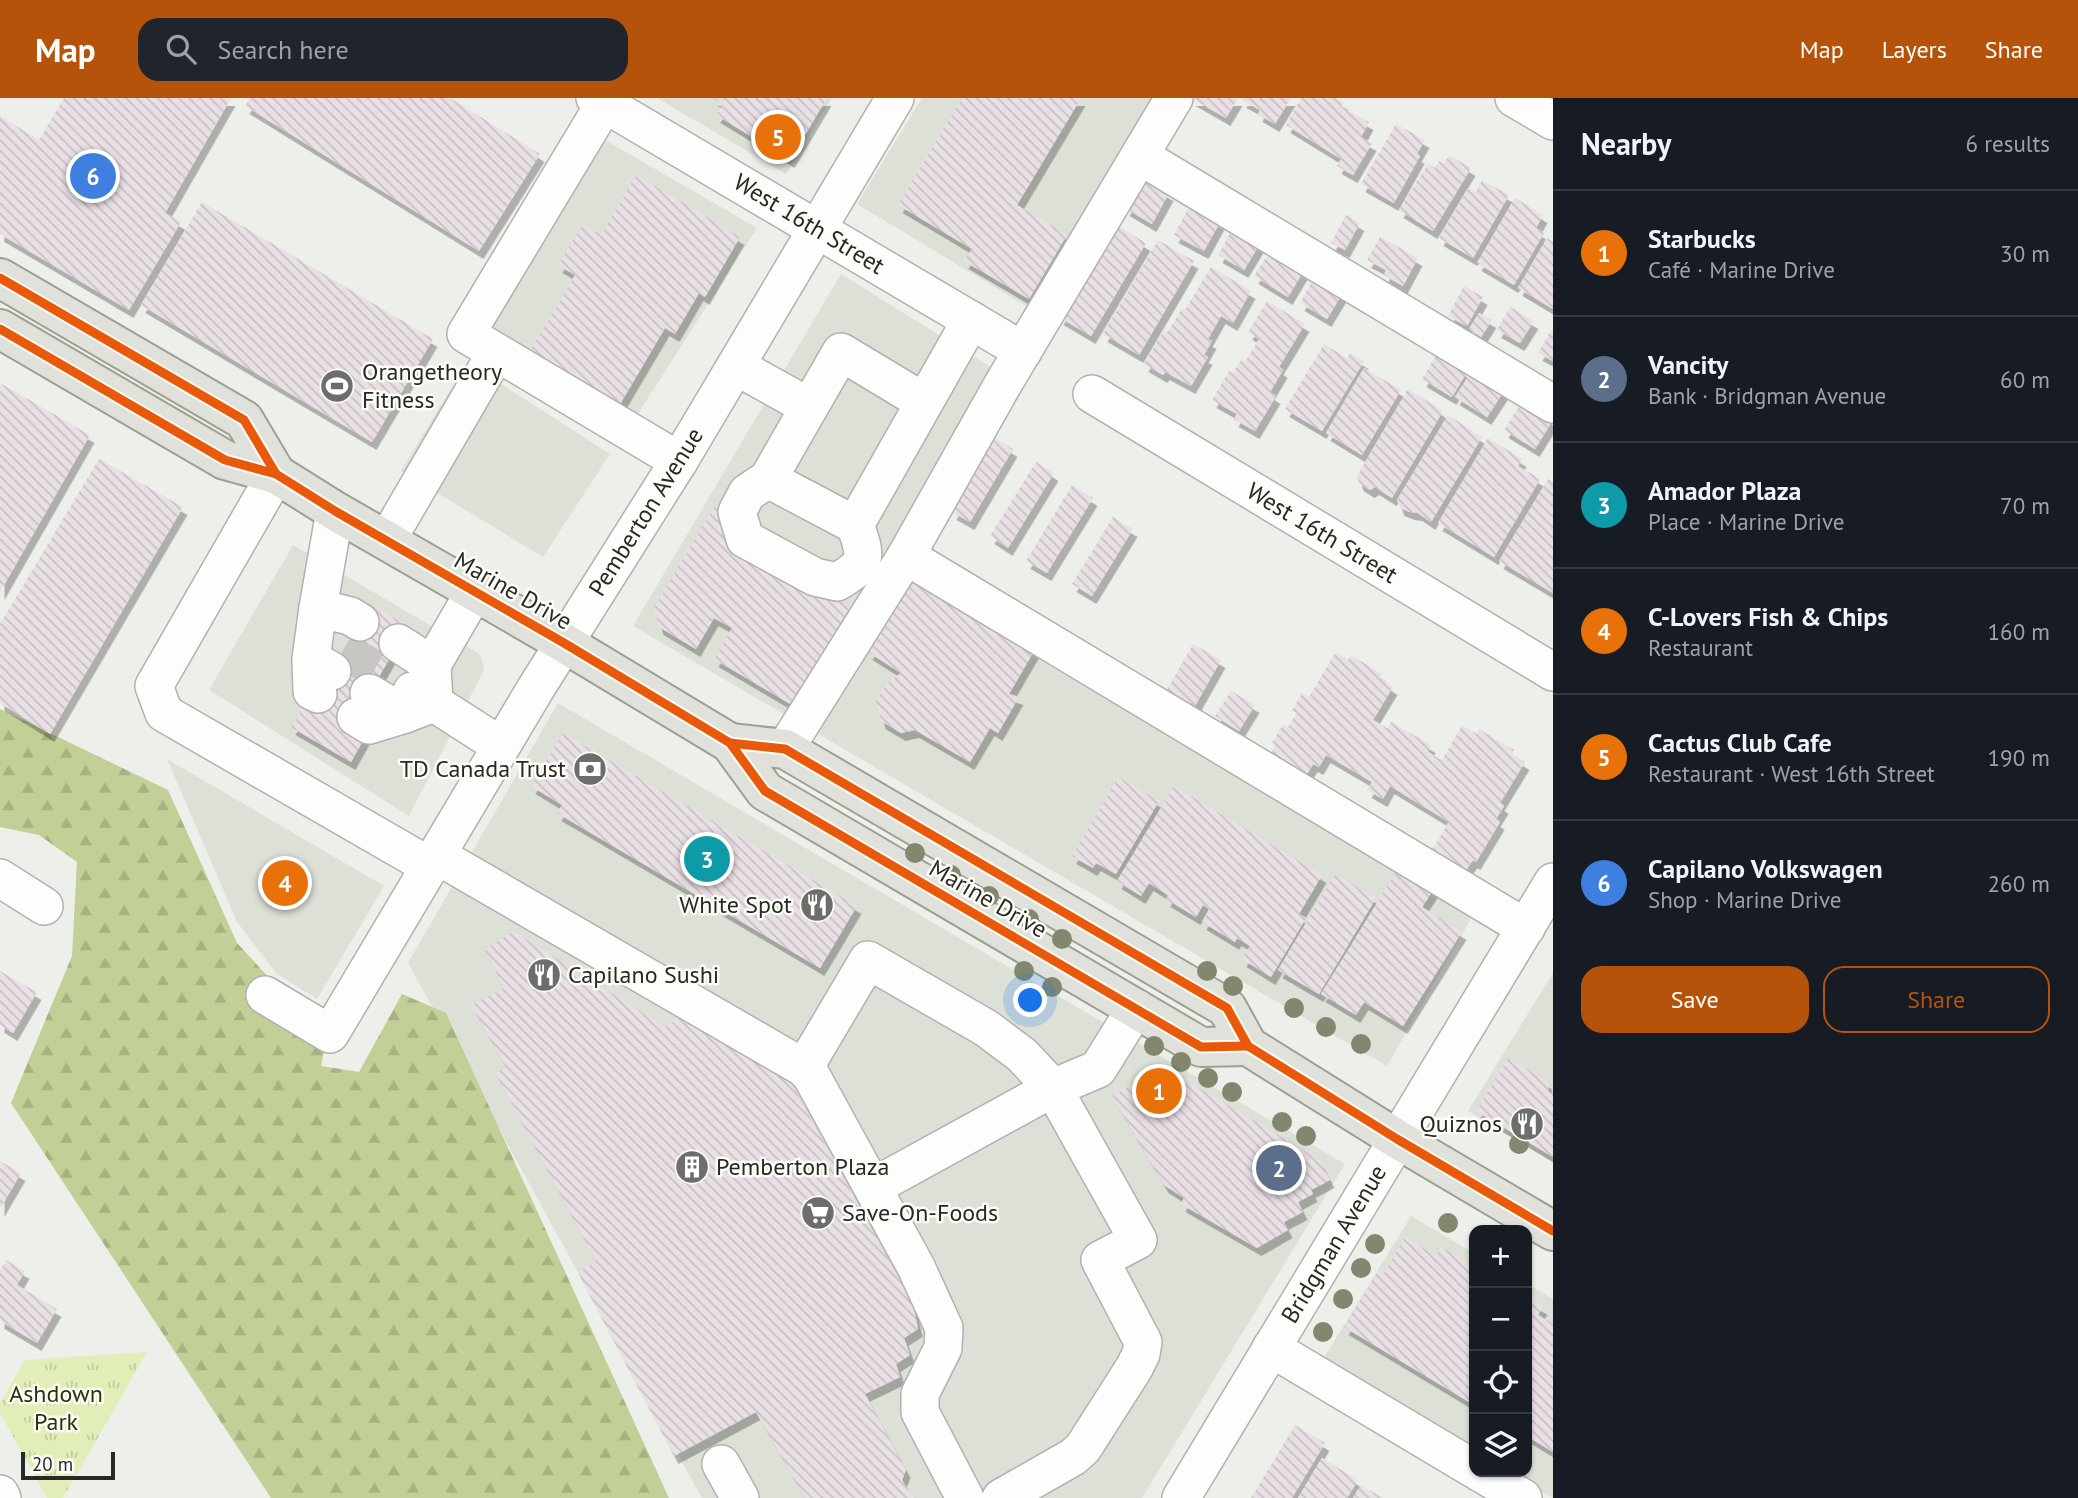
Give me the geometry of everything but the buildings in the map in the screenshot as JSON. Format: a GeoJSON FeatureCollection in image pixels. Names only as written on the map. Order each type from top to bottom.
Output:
{"type":"FeatureCollection","features":[{"type":"Feature","properties":{"kind":"main road","name":"Marine Drive"},"geometry":{"type":"LineString","coordinates":[[0,278],[244,420],[276,474]]}},
{"type":"Feature","properties":{"kind":"main road","name":"Marine Drive"},"geometry":{"type":"LineString","coordinates":[[0,329],[225,460],[276,474],[564,643],[730,743],[765,791],[1201,1047],[1248,1046]]}},
{"type":"Feature","properties":{"kind":"main road","name":"Marine Drive"},"geometry":{"type":"LineString","coordinates":[[730,743],[786,748],[1227,1008],[1248,1046],[1397,1139],[1553,1231]]}},
{"type":"Feature","properties":{"kind":"street","name":"Pemberton Avenue"},"geometry":{"type":"LineString","coordinates":[[265,995],[330,1034],[501,746],[679,461],[895,98]]}},
{"type":"Feature","properties":{"kind":"street"},"geometry":{"type":"LineString","coordinates":[[786,748],[906,556],[1023,351],[1174,98]]}},
{"type":"Feature","properties":{"kind":"street"},"geometry":{"type":"LineString","coordinates":[[1514,98],[1553,121]]}},
{"type":"Feature","properties":{"kind":"street","name":"West 16th Street"},"geometry":{"type":"LineString","coordinates":[[602,100],[1023,351]]}},
{"type":"Feature","properties":{"kind":"street"},"geometry":{"type":"LineString","coordinates":[[602,100],[466,334],[679,461]]}},
{"type":"Feature","properties":{"kind":"street"},"geometry":{"type":"LineString","coordinates":[[1140,156],[1553,404]]}},
{"type":"Feature","properties":{"kind":"street"},"geometry":{"type":"LineString","coordinates":[[855,525],[971,320]]}},
{"type":"Feature","properties":{"kind":"street"},"geometry":{"type":"LineString","coordinates":[[768,479],[855,525],[864,548],[863,562],[853,573],[837,582],[815,577],[746,540],[737,512],[747,493],[768,479],[841,352],[924,402]]}},
{"type":"Feature","properties":{"kind":"street"},"geometry":{"type":"LineString","coordinates":[[387,540],[496,353]]}},
{"type":"Feature","properties":{"kind":"street"},"geometry":{"type":"LineString","coordinates":[[736,366],[809,407]]}},
{"type":"Feature","properties":{"kind":"street","name":"West 16th Street"},"geometry":{"type":"LineString","coordinates":[[1092,394],[1553,672]]}},
{"type":"Feature","properties":{"kind":"street"},"geometry":{"type":"LineString","coordinates":[[276,474],[154,686],[164,713],[804,1068],[812,1077],[873,1187],[926,1286],[944,1328],[943,1348],[920,1394],[920,1412],[965,1498]]}},
{"type":"Feature","properties":{"kind":"street"},"geometry":{"type":"LineString","coordinates":[[328,648],[335,511]]}},
{"type":"Feature","properties":{"kind":"street"},"geometry":{"type":"LineString","coordinates":[[906,556],[1526,928]]}},
{"type":"Feature","properties":{"kind":"street"},"geometry":{"type":"LineString","coordinates":[[420,709],[432,665],[475,591]]}},
{"type":"Feature","properties":{"kind":"street"},"geometry":{"type":"LineString","coordinates":[[376,682],[432,665]]}},
{"type":"Feature","properties":{"kind":"street"},"geometry":{"type":"LineString","coordinates":[[376,682],[369,724],[420,709]]}},
{"type":"Feature","properties":{"kind":"street"},"geometry":{"type":"LineString","coordinates":[[376,682],[420,709],[501,746]]}},
{"type":"Feature","properties":{"kind":"street"},"geometry":{"type":"LineString","coordinates":[[0,878],[44,906]]}},
{"type":"Feature","properties":{"kind":"street","name":"Bridgman Avenue"},"geometry":{"type":"LineString","coordinates":[[1181,1498],[1553,882]]}},
{"type":"Feature","properties":{"kind":"street"},"geometry":{"type":"LineString","coordinates":[[804,1068],[868,960],[986,1028],[1022,1055],[1054,1088],[1138,1240],[1100,1261],[1139,1332],[1143,1342],[1141,1354],[1097,1425],[1073,1457],[1001,1498]]}},
{"type":"Feature","properties":{"kind":"street"},"geometry":{"type":"LineString","coordinates":[[873,1187],[1054,1088],[1098,1069],[1136,1008]]}},
{"type":"Feature","properties":{"kind":"street"},"geometry":{"type":"LineString","coordinates":[[1271,1348],[1469,1466]]}},
{"type":"Feature","properties":{"kind":"street"},"geometry":{"type":"LineString","coordinates":[[721,1464],[740,1498]]}},
{"type":"Feature","properties":{"kind":"street"},"geometry":{"type":"LineString","coordinates":[[1487,1477],[1523,1498]]}},
{"type":"Feature","properties":{"kind":"shaded area"},"geometry":{"type":"Polygon","coordinates":[[[657,98],[832,98],[786,174],[657,98]]]}},
{"type":"Feature","properties":{"kind":"shaded area"},"geometry":{"type":"Polygon","coordinates":[[[922,98],[1160,98],[1034,311],[857,204],[922,98]]]}},
{"type":"Feature","properties":{"kind":"shaded area"},"geometry":{"type":"Polygon","coordinates":[[[588,130],[757,228],[632,423],[488,332],[588,130]]]}},
{"type":"Feature","properties":{"kind":"shaded area"},"geometry":{"type":"Polygon","coordinates":[[[841,274],[997,371],[883,569],[1474,913],[1387,1066],[633,626],[841,274]]]}},
{"type":"Feature","properties":{"kind":"shaded area"},"geometry":{"type":"Polygon","coordinates":[[[467,362],[610,454],[543,557],[401,471],[467,362]]]}},
{"type":"Feature","properties":{"kind":"shaded area"},"geometry":{"type":"Polygon","coordinates":[[[293,545],[481,655],[484,670],[409,816],[209,690],[293,545]]]}},
{"type":"Feature","properties":{"kind":"shaded area"},"geometry":{"type":"Polygon","coordinates":[[[558,703],[1345,1164],[1142,1498],[702,1498],[408,963],[558,703]]]}},
{"type":"Feature","properties":{"kind":"shaded area"},"geometry":{"type":"Polygon","coordinates":[[[167,759],[384,886],[317,999],[277,974],[237,922],[167,759]]]}},
{"type":"Feature","properties":{"kind":"shaded area"},"geometry":{"type":"Polygon","coordinates":[[[1553,973],[1553,1162],[1468,1111],[1553,973]]]}},
{"type":"Feature","properties":{"kind":"shaded area"},"geometry":{"type":"Polygon","coordinates":[[[1411,1216],[1469,1250],[1469,1449],[1322,1361],[1411,1216]]]}},
{"type":"Feature","properties":{"kind":"shaded area"},"geometry":{"type":"Polygon","coordinates":[[[1532,1287],[1553,1299],[1553,1498],[1517,1477],[1532,1477],[1532,1287]]]}},
{"type":"Feature","properties":{"kind":"green space"},"geometry":{"type":"Polygon","coordinates":[[[0,709],[168,790],[237,943],[327,1035],[321,1066],[359,1072],[402,994],[446,1013],[669,1498],[271,1498],[11,1103],[72,956],[77,862],[39,835],[0,827],[0,709]]]}},
{"type":"Feature","properties":{"kind":"green space","name":"Ashdown Park"},"geometry":{"type":"Polygon","coordinates":[[[147,1352],[63,1498],[47,1498],[0,1413],[0,1403],[25,1360],[147,1352]]]}},
{"type":"Feature","properties":{"kind":"tunnel"},"geometry":{"type":"LineString","coordinates":[[343,650],[381,673]]}},
{"type":"Feature","properties":{"kind":"cycle path"},"geometry":{"type":"LineString","coordinates":[[0,278],[244,420],[276,474]]}},
{"type":"Feature","properties":{"kind":"cycle path"},"geometry":{"type":"LineString","coordinates":[[0,329],[225,460],[276,474],[564,643],[730,743],[765,791],[1201,1047],[1248,1046]]}},
{"type":"Feature","properties":{"kind":"cycle path"},"geometry":{"type":"LineString","coordinates":[[730,743],[785,749],[1227,1008],[1248,1046],[1397,1139],[1553,1231]]}},
{"type":"Feature","properties":{"kind":"place","name":"Cactus Club Cafe"},"geometry":{"type":"Point","coordinates":[778,137]}},
{"type":"Feature","properties":{"kind":"place","name":"Capilano Volkswagen"},"geometry":{"type":"Point","coordinates":[93,176]}},
{"type":"Feature","properties":{"kind":"place","name":"Orangetheory Fitness"},"geometry":{"type":"Point","coordinates":[337,386]}},
{"type":"Feature","properties":{"kind":"place","name":"TD Canada Trust"},"geometry":{"type":"Point","coordinates":[590,769]}},
{"type":"Feature","properties":{"kind":"place","name":"Amador Plaza"},"geometry":{"type":"Point","coordinates":[707,859]}},
{"type":"Feature","properties":{"kind":"place","name":"C-Lovers Fish & Chips"},"geometry":{"type":"Point","coordinates":[285,883]}},
{"type":"Feature","properties":{"kind":"place","name":"White Spot"},"geometry":{"type":"Point","coordinates":[817,905]}},
{"type":"Feature","properties":{"kind":"place","name":"Capilano Sushi"},"geometry":{"type":"Point","coordinates":[544,975]}},
{"type":"Feature","properties":{"kind":"place","name":"Starbucks"},"geometry":{"type":"Point","coordinates":[1159,1091]}},
{"type":"Feature","properties":{"kind":"place","name":"Quiznos"},"geometry":{"type":"Point","coordinates":[1527,1124]}},
{"type":"Feature","properties":{"kind":"place","name":"Pemberton Plaza"},"geometry":{"type":"Point","coordinates":[692,1167]}},
{"type":"Feature","properties":{"kind":"place","name":"Vancity"},"geometry":{"type":"Point","coordinates":[1279,1168]}},
{"type":"Feature","properties":{"kind":"place","name":"Save-On-Foods"},"geometry":{"type":"Point","coordinates":[818,1213]}}]}
